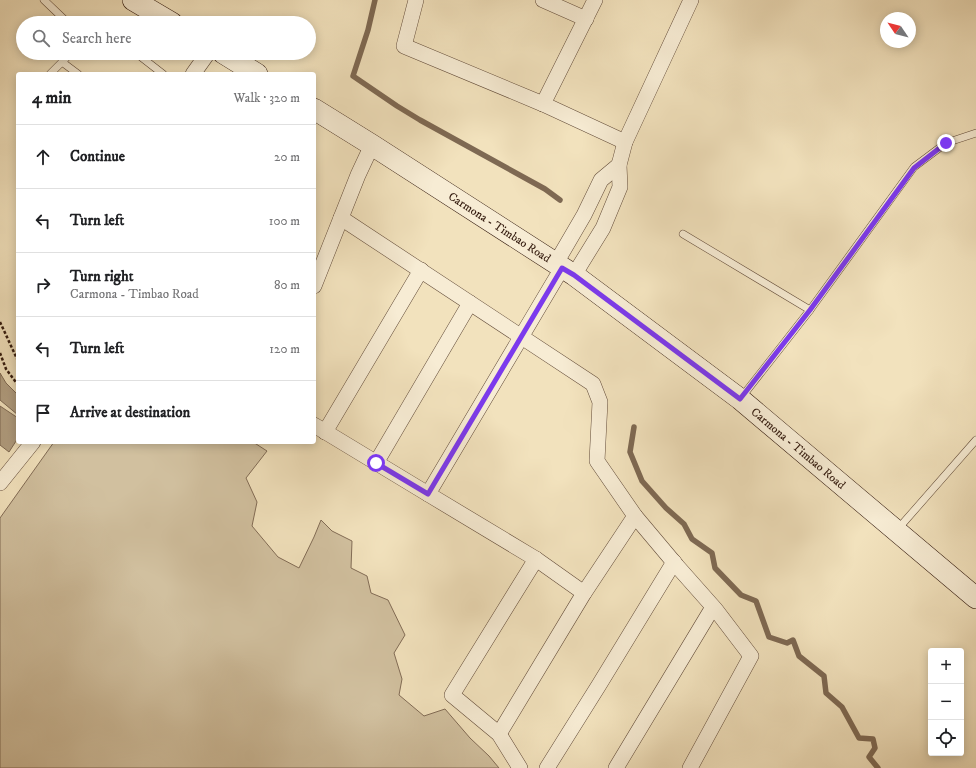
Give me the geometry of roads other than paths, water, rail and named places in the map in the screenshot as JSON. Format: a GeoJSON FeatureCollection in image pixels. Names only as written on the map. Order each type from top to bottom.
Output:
{"type":"FeatureCollection","features":[{"type":"Feature","properties":{"kind":"main road"},"geometry":{"type":"LineString","coordinates":[[133,0],[160,16]]}},
{"type":"Feature","properties":{"kind":"main road"},"geometry":{"type":"LineString","coordinates":[[234,60],[254,72]]}},
{"type":"Feature","properties":{"kind":"main road","name":"Carmona - Timbao Road"},"geometry":{"type":"LineString","coordinates":[[316,110],[564,269],[740,399],[976,598]]}},
{"type":"Feature","properties":{"kind":"street"},"geometry":{"type":"LineString","coordinates":[[416,0],[404,46],[543,104],[625,142]]}},
{"type":"Feature","properties":{"kind":"street"},"geometry":{"type":"LineString","coordinates":[[543,0],[586,19]]}},
{"type":"Feature","properties":{"kind":"street"},"geometry":{"type":"LineString","coordinates":[[543,104],[595,0]]}},
{"type":"Feature","properties":{"kind":"street"},"geometry":{"type":"LineString","coordinates":[[428,494],[521,336],[564,269],[603,228],[620,187],[619,165],[625,142],[691,0]]}},
{"type":"Feature","properties":{"kind":"street"},"geometry":{"type":"LineString","coordinates":[[194,72],[203,60]]}},
{"type":"Feature","properties":{"kind":"street"},"geometry":{"type":"LineString","coordinates":[[316,281],[358,175],[372,145]]}},
{"type":"Feature","properties":{"kind":"street"},"geometry":{"type":"LineString","coordinates":[[564,269],[584,216],[601,180],[619,165]]}},
{"type":"Feature","properties":{"kind":"street"},"geometry":{"type":"LineString","coordinates":[[341,218],[593,384],[600,402],[598,461],[636,516],[713,607],[751,656],[690,768]]}},
{"type":"Feature","properties":{"kind":"street"},"geometry":{"type":"LineString","coordinates":[[420,270],[320,429],[536,559],[584,593]]}},
{"type":"Feature","properties":{"kind":"street"},"geometry":{"type":"LineString","coordinates":[[376,463],[470,303]]}},
{"type":"Feature","properties":{"kind":"street"},"geometry":{"type":"LineString","coordinates":[[0,483],[31,444]]}},
{"type":"Feature","properties":{"kind":"street"},"geometry":{"type":"LineString","coordinates":[[499,734],[584,593],[636,516]]}},
{"type":"Feature","properties":{"kind":"street"},"geometry":{"type":"LineString","coordinates":[[520,768],[499,734],[452,695],[536,559]]}},
{"type":"Feature","properties":{"kind":"street"},"geometry":{"type":"LineString","coordinates":[[547,768],[674,562]]}},
{"type":"Feature","properties":{"kind":"street"},"geometry":{"type":"LineString","coordinates":[[616,768],[713,607]]}},
{"type":"Feature","properties":{"kind":"lane"},"geometry":{"type":"LineString","coordinates":[[44,0],[61,16]]}},
{"type":"Feature","properties":{"kind":"lane"},"geometry":{"type":"LineString","coordinates":[[145,60],[160,72]]}},
{"type":"Feature","properties":{"kind":"lane"},"geometry":{"type":"LineString","coordinates":[[52,72],[62,62],[75,72]]}},
{"type":"Feature","properties":{"kind":"lane"},"geometry":{"type":"LineString","coordinates":[[740,399],[810,310],[914,168],[946,143],[976,133]]}},
{"type":"Feature","properties":{"kind":"lane"},"geometry":{"type":"LineString","coordinates":[[683,234],[810,310]]}},
{"type":"Feature","properties":{"kind":"lane"},"geometry":{"type":"LineString","coordinates":[[896,532],[976,440]]}},
{"type":"Feature","properties":{"kind":"waterway"},"geometry":{"type":"LineString","coordinates":[[375,0],[368,30],[353,76],[420,120],[545,189],[560,200]]}},
{"type":"Feature","properties":{"kind":"waterway"},"geometry":{"type":"LineString","coordinates":[[634,427],[630,452],[642,481],[666,508],[684,524],[692,539],[712,553],[715,568],[741,595],[756,601],[769,637],[787,643],[793,640],[799,656],[824,676],[826,693],[842,707],[859,738],[873,739],[875,748],[869,757],[878,768]]}}]}
